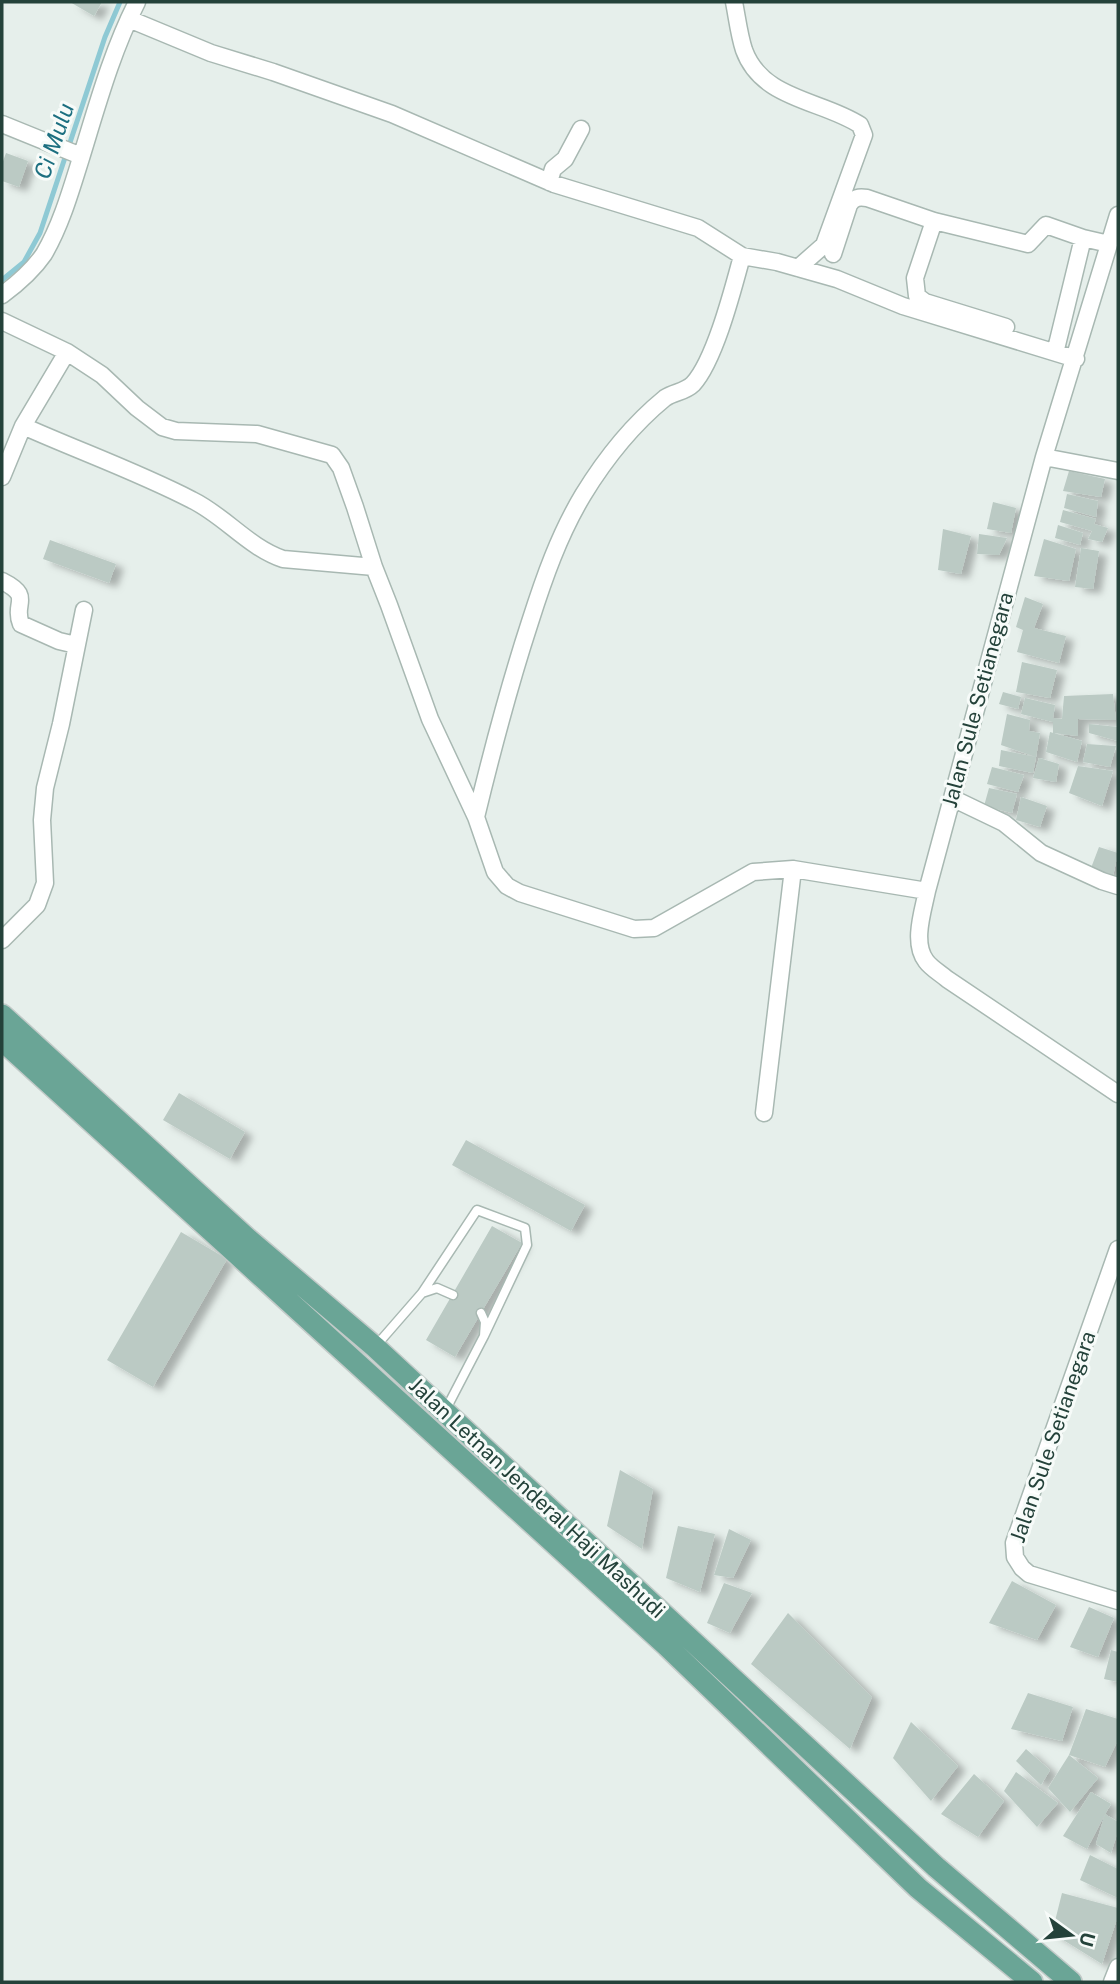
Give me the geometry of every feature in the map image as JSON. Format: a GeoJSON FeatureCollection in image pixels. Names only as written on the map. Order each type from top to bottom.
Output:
{"type":"FeatureCollection","features":[{"type":"Feature","properties":{"kind":"main road","name":"Jalan Letnan Jenderal Haji Mashudi"},"geometry":{"type":"LineString","coordinates":[[2,1015],[249,1240],[375,1347],[936,1867],[1071,1982]]}},
{"type":"Feature","properties":{"kind":"main road","name":"Jalan Letnan Jenderal Haji Mashudi"},"geometry":{"type":"LineString","coordinates":[[2,1040],[657,1636],[918,1888],[1032,1982]]}},
{"type":"Feature","properties":{"kind":"main road"},"geometry":{"type":"LineString","coordinates":[[918,1888],[936,1867]]}},
{"type":"Feature","properties":{"kind":"street"},"geometry":{"type":"LineString","coordinates":[[2,295],[43,255],[58,222],[102,91],[137,2]]}},
{"type":"Feature","properties":{"kind":"street"},"geometry":{"type":"LineString","coordinates":[[734,2],[744,50],[767,84],[846,116],[860,125],[864,135],[824,245],[798,268]]}},
{"type":"Feature","properties":{"kind":"street"},"geometry":{"type":"LineString","coordinates":[[129,19],[211,53],[392,114],[549,182],[698,228],[742,256],[837,279],[953,323],[1076,359]]}},
{"type":"Feature","properties":{"kind":"street"},"geometry":{"type":"LineString","coordinates":[[2,124],[79,156]]}},
{"type":"Feature","properties":{"kind":"street"},"geometry":{"type":"LineString","coordinates":[[549,182],[553,169],[565,159],[582,129]]}},
{"type":"Feature","properties":{"kind":"street"},"geometry":{"type":"LineString","coordinates":[[833,254],[849,205],[854,198],[867,198],[934,221],[1028,244],[1046,225],[1109,244]]}},
{"type":"Feature","properties":{"kind":"street","name":"Jalan Sule Setianegara"},"geometry":{"type":"LineString","coordinates":[[1118,215],[1044,457],[952,798],[927,891],[921,923],[920,949],[928,964],[947,979],[1118,1094]]}},
{"type":"Feature","properties":{"kind":"street"},"geometry":{"type":"LineString","coordinates":[[934,221],[915,278],[917,296],[925,302],[1006,327]]}},
{"type":"Feature","properties":{"kind":"street"},"geometry":{"type":"LineString","coordinates":[[1056,349],[1083,238]]}},
{"type":"Feature","properties":{"kind":"street"},"geometry":{"type":"LineString","coordinates":[[476,817],[507,692],[549,563],[568,522],[584,494],[624,438],[667,397],[683,391],[695,382],[713,350],[742,256]]}},
{"type":"Feature","properties":{"kind":"street"},"geometry":{"type":"LineString","coordinates":[[2,321],[67,352],[102,375],[162,427],[176,431],[257,435],[332,455],[341,468],[351,494],[374,567],[430,719],[476,817],[495,873],[507,886],[520,893],[634,929],[654,928],[743,875],[753,872],[793,869],[927,891]]}},
{"type":"Feature","properties":{"kind":"street"},"geometry":{"type":"LineString","coordinates":[[2,477],[23,426],[67,352]]}},
{"type":"Feature","properties":{"kind":"street"},"geometry":{"type":"LineString","coordinates":[[23,426],[191,499],[260,549],[274,556],[374,567]]}},
{"type":"Feature","properties":{"kind":"street"},"geometry":{"type":"LineString","coordinates":[[1044,457],[1118,471]]}},
{"type":"Feature","properties":{"kind":"street"},"geometry":{"type":"LineString","coordinates":[[2,581],[18,591],[21,625],[76,645]]}},
{"type":"Feature","properties":{"kind":"street"},"geometry":{"type":"LineString","coordinates":[[2,940],[37,905],[45,883],[42,820],[45,788],[84,610]]}},
{"type":"Feature","properties":{"kind":"street"},"geometry":{"type":"LineString","coordinates":[[952,798],[1004,823],[1041,853],[1118,886]]}},
{"type":"Feature","properties":{"kind":"street"},"geometry":{"type":"LineString","coordinates":[[764,1113],[793,869]]}},
{"type":"Feature","properties":{"kind":"street","name":"Jalan Sule Setianegara"},"geometry":{"type":"LineString","coordinates":[[1118,1249],[1031,1491],[1013,1549],[1019,1564],[1029,1574],[1118,1601]]}},
{"type":"Feature","properties":{"kind":"street"},"geometry":{"type":"LineString","coordinates":[[1112,1982],[1118,1966]]}},
{"type":"Feature","properties":{"kind":"lane"},"geometry":{"type":"LineString","coordinates":[[375,1347],[422,1293],[477,1210],[525,1228],[527,1245],[484,1336],[444,1411]]}},
{"type":"Feature","properties":{"kind":"lane"},"geometry":{"type":"LineString","coordinates":[[422,1293],[437,1288],[453,1295]]}},
{"type":"Feature","properties":{"kind":"lane"},"geometry":{"type":"LineString","coordinates":[[481,1313],[485,1322],[484,1336]]}},
{"type":"Feature","properties":{"kind":"building"},"geometry":{"type":"Polygon","coordinates":[[[70,2],[102,2],[94,16],[70,2]]]}},
{"type":"Feature","properties":{"kind":"building"},"geometry":{"type":"Polygon","coordinates":[[[6,153],[28,161],[19,187],[2,181],[2,164],[6,153]]]}},
{"type":"Feature","properties":{"kind":"building"},"geometry":{"type":"Polygon","coordinates":[[[1069,471],[1105,479],[1101,497],[1063,491],[1069,471]]]}},
{"type":"Feature","properties":{"kind":"building"},"geometry":{"type":"Polygon","coordinates":[[[1067,494],[1098,501],[1096,517],[1064,508],[1067,494]]]}},
{"type":"Feature","properties":{"kind":"building"},"geometry":{"type":"Polygon","coordinates":[[[993,502],[1016,508],[1011,533],[987,529],[993,502]]]}},
{"type":"Feature","properties":{"kind":"building"},"geometry":{"type":"Polygon","coordinates":[[[1063,510],[1096,519],[1094,524],[1108,528],[1102,542],[1088,539],[1092,531],[1060,522],[1063,510]]]}},
{"type":"Feature","properties":{"kind":"building"},"geometry":{"type":"Polygon","coordinates":[[[1058,525],[1083,533],[1080,545],[1055,538],[1058,525]]]}},
{"type":"Feature","properties":{"kind":"building"},"geometry":{"type":"Polygon","coordinates":[[[943,529],[971,536],[961,574],[938,570],[943,529]]]}},
{"type":"Feature","properties":{"kind":"building"},"geometry":{"type":"Polygon","coordinates":[[[979,534],[1007,538],[999,555],[977,554],[979,534]]]}},
{"type":"Feature","properties":{"kind":"building"},"geometry":{"type":"Polygon","coordinates":[[[1044,539],[1076,549],[1069,581],[1034,576],[1044,539]]]}},
{"type":"Feature","properties":{"kind":"building"},"geometry":{"type":"Polygon","coordinates":[[[50,540],[116,564],[109,583],[43,559],[50,540]]]}},
{"type":"Feature","properties":{"kind":"building"},"geometry":{"type":"Polygon","coordinates":[[[1081,548],[1099,551],[1093,589],[1075,587],[1081,548]]]}},
{"type":"Feature","properties":{"kind":"building"},"geometry":{"type":"Polygon","coordinates":[[[1025,597],[1043,604],[1034,628],[1066,636],[1059,663],[1017,652],[1023,630],[1016,627],[1025,597]]]}},
{"type":"Feature","properties":{"kind":"building"},"geometry":{"type":"Polygon","coordinates":[[[1022,662],[1057,670],[1050,698],[1016,692],[1022,662]]]}},
{"type":"Feature","properties":{"kind":"building"},"geometry":{"type":"Polygon","coordinates":[[[1003,692],[1021,697],[1018,709],[999,704],[1003,692]]]}},
{"type":"Feature","properties":{"kind":"building"},"geometry":{"type":"Polygon","coordinates":[[[1113,694],[1116,720],[1078,719],[1078,736],[1053,733],[1053,722],[1021,714],[1025,698],[1055,705],[1053,718],[1062,719],[1064,696],[1113,694]]]}},
{"type":"Feature","properties":{"kind":"building"},"geometry":{"type":"Polygon","coordinates":[[[1007,714],[1030,720],[1029,731],[1040,733],[1036,757],[1001,745],[1007,714]]]}},
{"type":"Feature","properties":{"kind":"building"},"geometry":{"type":"Polygon","coordinates":[[[1089,724],[1118,727],[1118,741],[1089,733],[1089,724]]]}},
{"type":"Feature","properties":{"kind":"building"},"geometry":{"type":"Polygon","coordinates":[[[1050,732],[1082,741],[1077,762],[1046,752],[1050,732]]]}},
{"type":"Feature","properties":{"kind":"building"},"geometry":{"type":"Polygon","coordinates":[[[1087,744],[1116,746],[1110,767],[1083,762],[1087,744]]]}},
{"type":"Feature","properties":{"kind":"building"},"geometry":{"type":"Polygon","coordinates":[[[1001,750],[1036,757],[1033,773],[999,766],[1001,750]]]}},
{"type":"Feature","properties":{"kind":"building"},"geometry":{"type":"Polygon","coordinates":[[[1039,758],[1059,764],[1056,782],[1033,778],[1039,758]]]}},
{"type":"Feature","properties":{"kind":"building"},"geometry":{"type":"Polygon","coordinates":[[[1078,766],[1113,771],[1102,806],[1069,793],[1078,766]]]}},
{"type":"Feature","properties":{"kind":"building"},"geometry":{"type":"Polygon","coordinates":[[[992,767],[1024,775],[1018,792],[987,784],[992,767]]]}},
{"type":"Feature","properties":{"kind":"building"},"geometry":{"type":"Polygon","coordinates":[[[989,788],[1017,794],[1012,813],[984,806],[989,788]]]}},
{"type":"Feature","properties":{"kind":"building"},"geometry":{"type":"Polygon","coordinates":[[[1021,797],[1047,806],[1040,827],[1016,820],[1021,797]]]}},
{"type":"Feature","properties":{"kind":"building"},"geometry":{"type":"Polygon","coordinates":[[[1099,847],[1118,853],[1113,876],[1091,868],[1099,847]]]}},
{"type":"Feature","properties":{"kind":"building"},"geometry":{"type":"Polygon","coordinates":[[[179,1093],[245,1132],[230,1159],[163,1120],[179,1093]]]}},
{"type":"Feature","properties":{"kind":"building"},"geometry":{"type":"Polygon","coordinates":[[[466,1140],[585,1205],[571,1231],[452,1165],[466,1140]]]}},
{"type":"Feature","properties":{"kind":"building"},"geometry":{"type":"Polygon","coordinates":[[[492,1226],[522,1243],[455,1357],[426,1340],[492,1226]]]}},
{"type":"Feature","properties":{"kind":"building"},"geometry":{"type":"Polygon","coordinates":[[[181,1232],[227,1259],[153,1387],[107,1360],[181,1232]]]}},
{"type":"Feature","properties":{"kind":"building"},"geometry":{"type":"Polygon","coordinates":[[[620,1470],[653,1489],[642,1549],[607,1526],[620,1470]]]}},
{"type":"Feature","properties":{"kind":"building"},"geometry":{"type":"Polygon","coordinates":[[[678,1526],[715,1534],[700,1592],[666,1578],[678,1526]]]}},
{"type":"Feature","properties":{"kind":"building"},"geometry":{"type":"Polygon","coordinates":[[[729,1529],[751,1540],[733,1578],[714,1575],[729,1529]]]}},
{"type":"Feature","properties":{"kind":"building"},"geometry":{"type":"Polygon","coordinates":[[[1012,1581],[1056,1605],[1037,1640],[989,1623],[1012,1581]]]}},
{"type":"Feature","properties":{"kind":"building"},"geometry":{"type":"Polygon","coordinates":[[[724,1583],[752,1593],[730,1633],[707,1623],[724,1583]]]}},
{"type":"Feature","properties":{"kind":"building"},"geometry":{"type":"Polygon","coordinates":[[[1089,1607],[1114,1618],[1098,1657],[1070,1647],[1089,1607]]]}},
{"type":"Feature","properties":{"kind":"building"},"geometry":{"type":"Polygon","coordinates":[[[788,1613],[872,1697],[850,1749],[751,1664],[788,1613]]]}},
{"type":"Feature","properties":{"kind":"building"},"geometry":{"type":"Polygon","coordinates":[[[1111,1650],[1118,1652],[1118,1682],[1104,1679],[1111,1650]]]}},
{"type":"Feature","properties":{"kind":"building"},"geometry":{"type":"Polygon","coordinates":[[[1028,1693],[1073,1707],[1062,1741],[1011,1729],[1028,1693]]]}},
{"type":"Feature","properties":{"kind":"building"},"geometry":{"type":"Polygon","coordinates":[[[1086,1709],[1118,1719],[1118,1740],[1105,1767],[1069,1755],[1086,1709]]]}},
{"type":"Feature","properties":{"kind":"building"},"geometry":{"type":"Polygon","coordinates":[[[911,1722],[958,1766],[931,1801],[893,1758],[911,1722]]]}},
{"type":"Feature","properties":{"kind":"building"},"geometry":{"type":"Polygon","coordinates":[[[1026,1749],[1050,1770],[1041,1785],[1016,1761],[1026,1749]]]}},
{"type":"Feature","properties":{"kind":"building"},"geometry":{"type":"Polygon","coordinates":[[[1069,1755],[1098,1778],[1070,1812],[1048,1788],[1069,1755]]]}},
{"type":"Feature","properties":{"kind":"building"},"geometry":{"type":"Polygon","coordinates":[[[1016,1772],[1058,1803],[1037,1827],[1004,1791],[1016,1772]]]}},
{"type":"Feature","properties":{"kind":"building"},"geometry":{"type":"Polygon","coordinates":[[[974,1774],[1004,1801],[978,1837],[941,1814],[974,1774]]]}},
{"type":"Feature","properties":{"kind":"building"},"geometry":{"type":"Polygon","coordinates":[[[1091,1792],[1111,1804],[1087,1849],[1063,1836],[1091,1792]]]}},
{"type":"Feature","properties":{"kind":"building"},"geometry":{"type":"Polygon","coordinates":[[[1105,1814],[1118,1822],[1111,1853],[1096,1844],[1105,1814]]]}},
{"type":"Feature","properties":{"kind":"building"},"geometry":{"type":"Polygon","coordinates":[[[1090,1855],[1118,1869],[1118,1898],[1080,1880],[1090,1855]]]}},
{"type":"Feature","properties":{"kind":"building"},"geometry":{"type":"Polygon","coordinates":[[[1062,1893],[1118,1908],[1118,1916],[1102,1964],[1052,1933],[1062,1893]]]}},
{"type":"Feature","properties":{"kind":"waterway","name":"Ci Mulu"},"geometry":{"type":"LineString","coordinates":[[2,280],[24,262],[40,233],[105,37],[120,2]]}}]}
